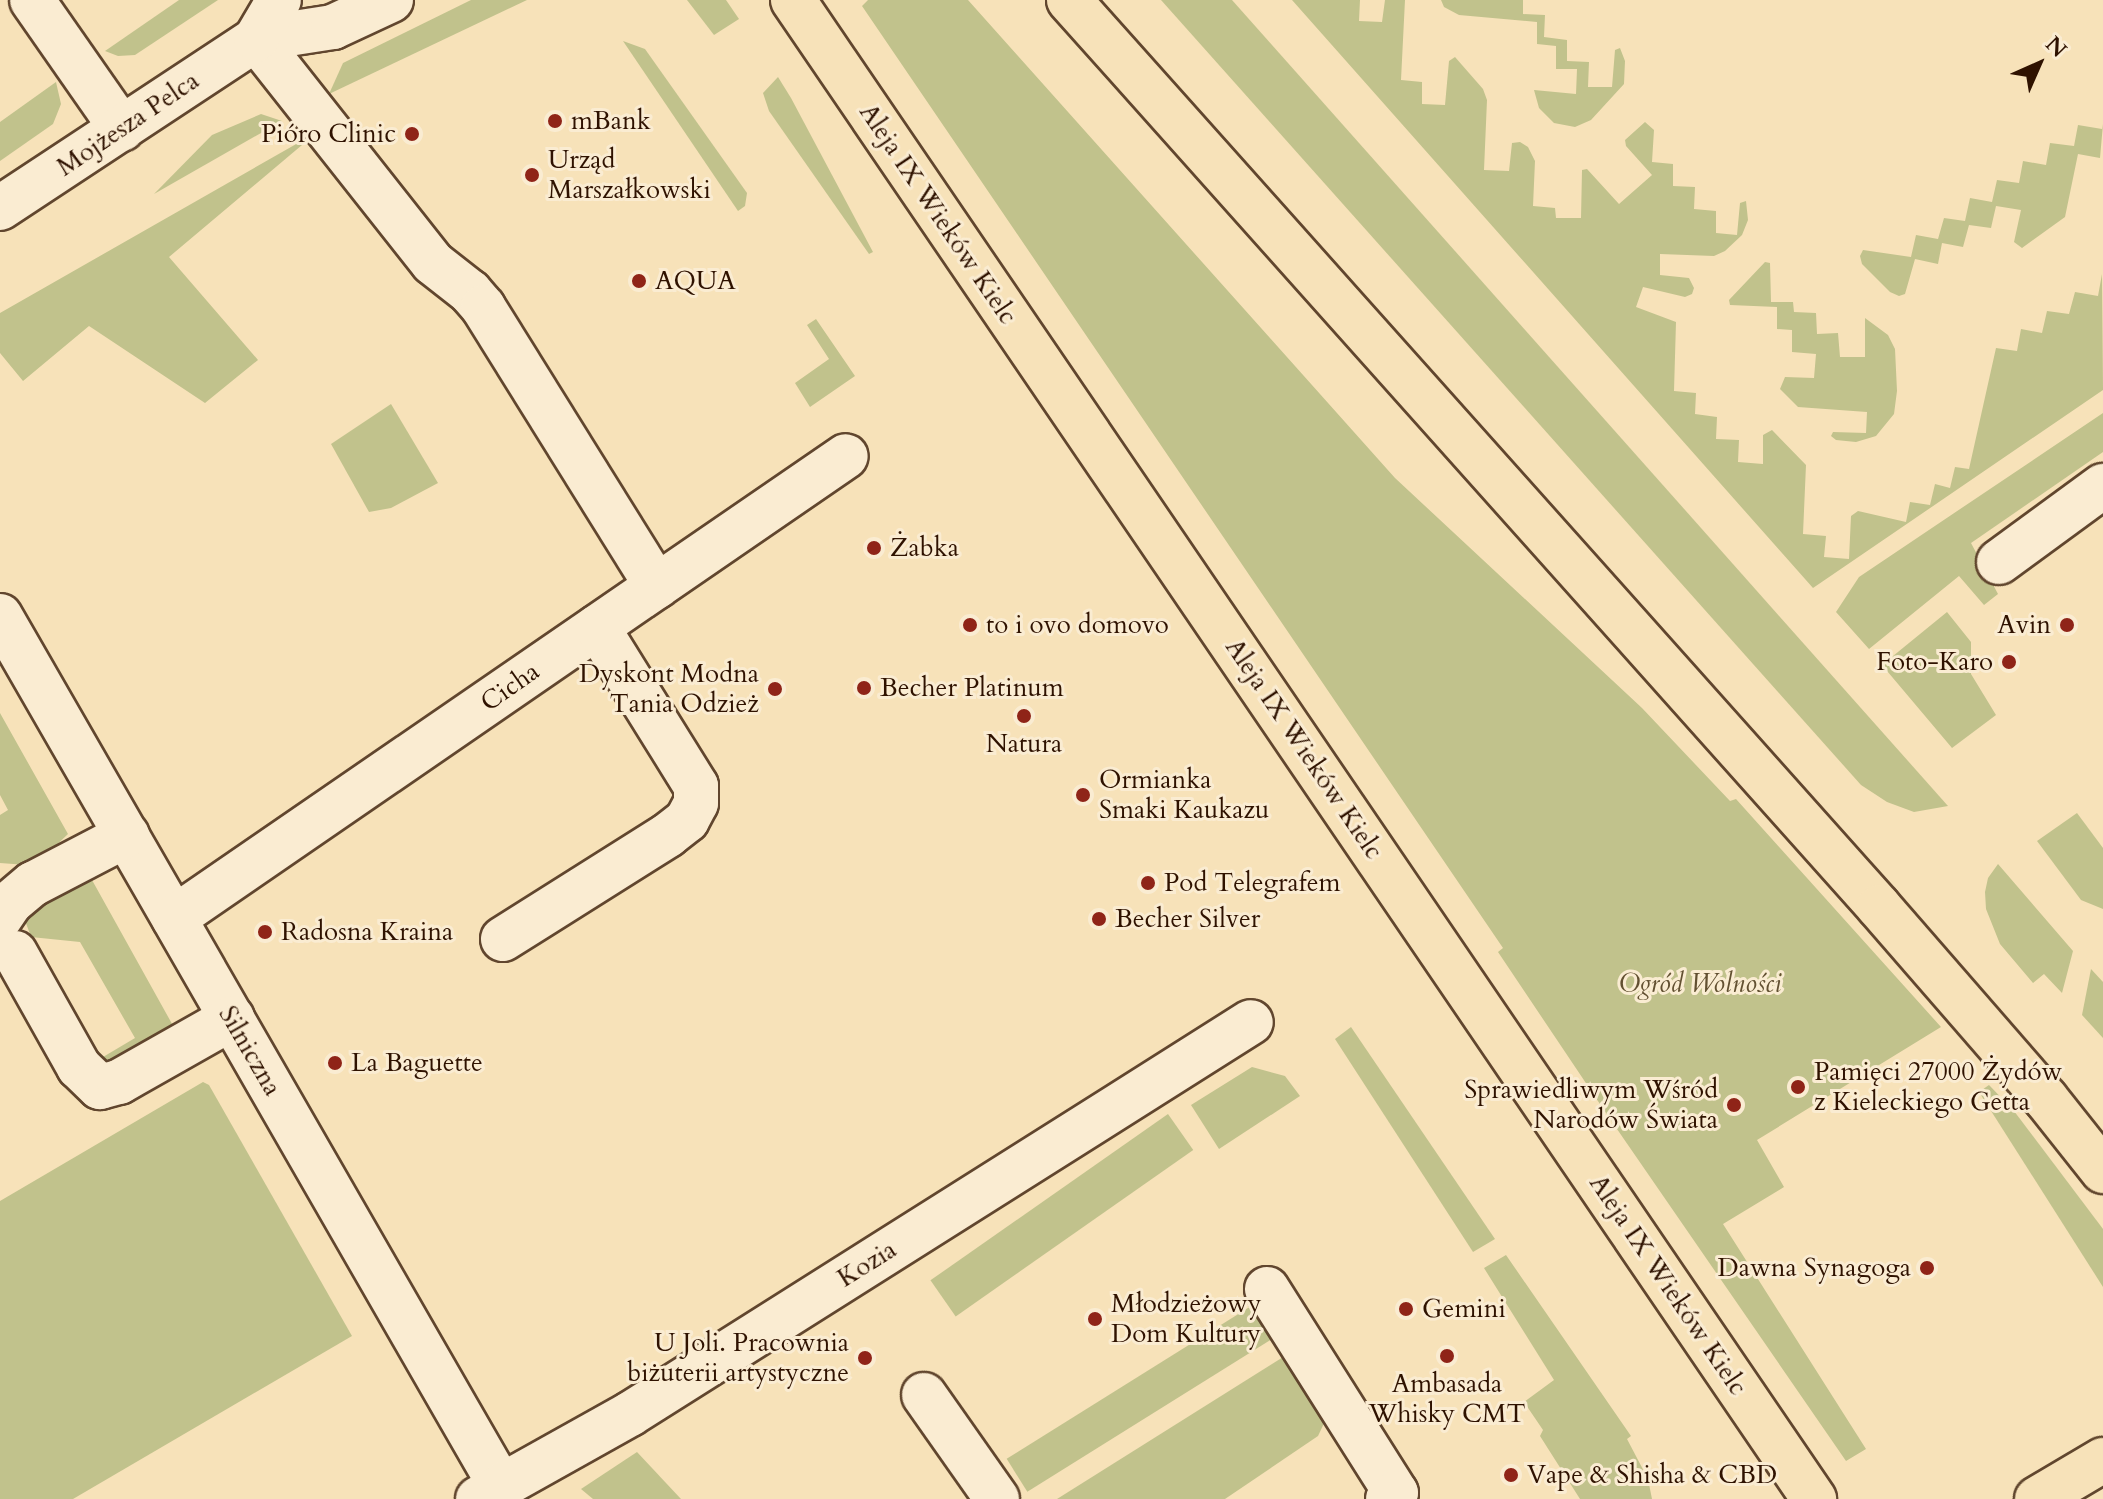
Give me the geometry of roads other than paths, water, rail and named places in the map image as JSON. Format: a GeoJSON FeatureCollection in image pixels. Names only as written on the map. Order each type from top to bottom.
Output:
{"type":"FeatureCollection","features":[{"type":"Feature","properties":{"kind":"main road","name":"Aleja IX Wieków Kielc"},"geometry":{"type":"LineString","coordinates":[[793,0],[1814,1499]]}},
{"type":"Feature","properties":{"kind":"main road"},"geometry":{"type":"LineString","coordinates":[[1081,7],[1879,907],[2046,1099],[2103,1171]]}},
{"type":"Feature","properties":{"kind":"main road"},"geometry":{"type":"LineString","coordinates":[[2037,1499],[2103,1460]]}},
{"type":"Feature","properties":{"kind":"street"},"geometry":{"type":"LineString","coordinates":[[32,0],[122,129]]}},
{"type":"Feature","properties":{"kind":"street","name":"Mojżesza Pelca"},"geometry":{"type":"LineString","coordinates":[[256,39],[279,0]]}},
{"type":"Feature","properties":{"kind":"street","name":"Mojżesza Pelca"},"geometry":{"type":"LineString","coordinates":[[0,208],[256,39],[333,27],[391,0]]}},
{"type":"Feature","properties":{"kind":"street"},"geometry":{"type":"LineString","coordinates":[[256,39],[433,263],[470,292],[483,307],[657,586]]}},
{"type":"Feature","properties":{"kind":"street","name":"Cicha"},"geometry":{"type":"LineString","coordinates":[[174,918],[846,456]]}},
{"type":"Feature","properties":{"kind":"street"},"geometry":{"type":"LineString","coordinates":[[1999,562],[2103,486]]}},
{"type":"Feature","properties":{"kind":"street","name":"Silniczna"},"geometry":{"type":"LineString","coordinates":[[0,616],[232,1018],[489,1492]]}},
{"type":"Feature","properties":{"kind":"street"},"geometry":{"type":"LineString","coordinates":[[503,939],[668,835],[687,820],[696,803],[696,786],[597,627]]}},
{"type":"Feature","properties":{"kind":"street"},"geometry":{"type":"LineString","coordinates":[[127,835],[26,889],[8,935],[79,1067],[100,1087],[119,1082],[232,1018]]}},
{"type":"Feature","properties":{"kind":"street","name":"Kozia"},"geometry":{"type":"LineString","coordinates":[[489,1492],[630,1414],[1251,1022]]}},
{"type":"Feature","properties":{"kind":"street"},"geometry":{"type":"LineString","coordinates":[[1267,1289],[1396,1493],[1388,1499]]}},
{"type":"Feature","properties":{"kind":"street"},"geometry":{"type":"LineString","coordinates":[[924,1395],[997,1499]]}},
{"type":"Feature","properties":{"kind":"place","name":"mBank"},"geometry":{"type":"Point","coordinates":[555,121]}},
{"type":"Feature","properties":{"kind":"place","name":"Pióro Clinic"},"geometry":{"type":"Point","coordinates":[412,134]}},
{"type":"Feature","properties":{"kind":"place","name":"Urząd Marszałkowski"},"geometry":{"type":"Point","coordinates":[532,175]}},
{"type":"Feature","properties":{"kind":"place","name":"AQUA"},"geometry":{"type":"Point","coordinates":[639,281]}},
{"type":"Feature","properties":{"kind":"place","name":"Żabka"},"geometry":{"type":"Point","coordinates":[874,548]}},
{"type":"Feature","properties":{"kind":"place","name":"to i ovo domovo"},"geometry":{"type":"Point","coordinates":[970,625]}},
{"type":"Feature","properties":{"kind":"place","name":"Avin"},"geometry":{"type":"Point","coordinates":[2067,625]}},
{"type":"Feature","properties":{"kind":"place","name":"Foto-Karo"},"geometry":{"type":"Point","coordinates":[2009,662]}},
{"type":"Feature","properties":{"kind":"place","name":"Becher Platinum"},"geometry":{"type":"Point","coordinates":[864,688]}},
{"type":"Feature","properties":{"kind":"place","name":"Dyskont Modna Tania Odzież"},"geometry":{"type":"Point","coordinates":[775,689]}},
{"type":"Feature","properties":{"kind":"place","name":"Natura"},"geometry":{"type":"Point","coordinates":[1024,716]}},
{"type":"Feature","properties":{"kind":"place","name":"Ormianka Smaki Kaukazu"},"geometry":{"type":"Point","coordinates":[1083,795]}},
{"type":"Feature","properties":{"kind":"place","name":"Pod Telegrafem"},"geometry":{"type":"Point","coordinates":[1148,883]}},
{"type":"Feature","properties":{"kind":"place","name":"Becher Silver"},"geometry":{"type":"Point","coordinates":[1099,919]}},
{"type":"Feature","properties":{"kind":"place","name":"Radosna Kraina"},"geometry":{"type":"Point","coordinates":[265,932]}},
{"type":"Feature","properties":{"kind":"place","name":"La Baguette"},"geometry":{"type":"Point","coordinates":[335,1063]}},
{"type":"Feature","properties":{"kind":"place","name":"Pamięci 27000 Żydów z Kieleckiego Getta"},"geometry":{"type":"Point","coordinates":[1798,1087]}},
{"type":"Feature","properties":{"kind":"place","name":"Sprawiedliwym Wśród Narodów Świata"},"geometry":{"type":"Point","coordinates":[1734,1105]}},
{"type":"Feature","properties":{"kind":"place","name":"Dawna Synagoga"},"geometry":{"type":"Point","coordinates":[1927,1268]}},
{"type":"Feature","properties":{"kind":"place","name":"Gemini"},"geometry":{"type":"Point","coordinates":[1406,1309]}},
{"type":"Feature","properties":{"kind":"place","name":"Młodzieżowy Dom Kultury"},"geometry":{"type":"Point","coordinates":[1095,1319]}},
{"type":"Feature","properties":{"kind":"place","name":"Ambasada Whisky CMT"},"geometry":{"type":"Point","coordinates":[1447,1356]}},
{"type":"Feature","properties":{"kind":"place","name":"U Joli. Pracownia biżuterii artystyczne"},"geometry":{"type":"Point","coordinates":[865,1358]}},
{"type":"Feature","properties":{"kind":"place","name":"Vape & Shisha & CBD"},"geometry":{"type":"Point","coordinates":[1511,1475]}},
{"type":"Feature","properties":{"kind":"park label","name":"Ogród Wolności"},"geometry":{"type":"Point","coordinates":[1700,984]}}]}
